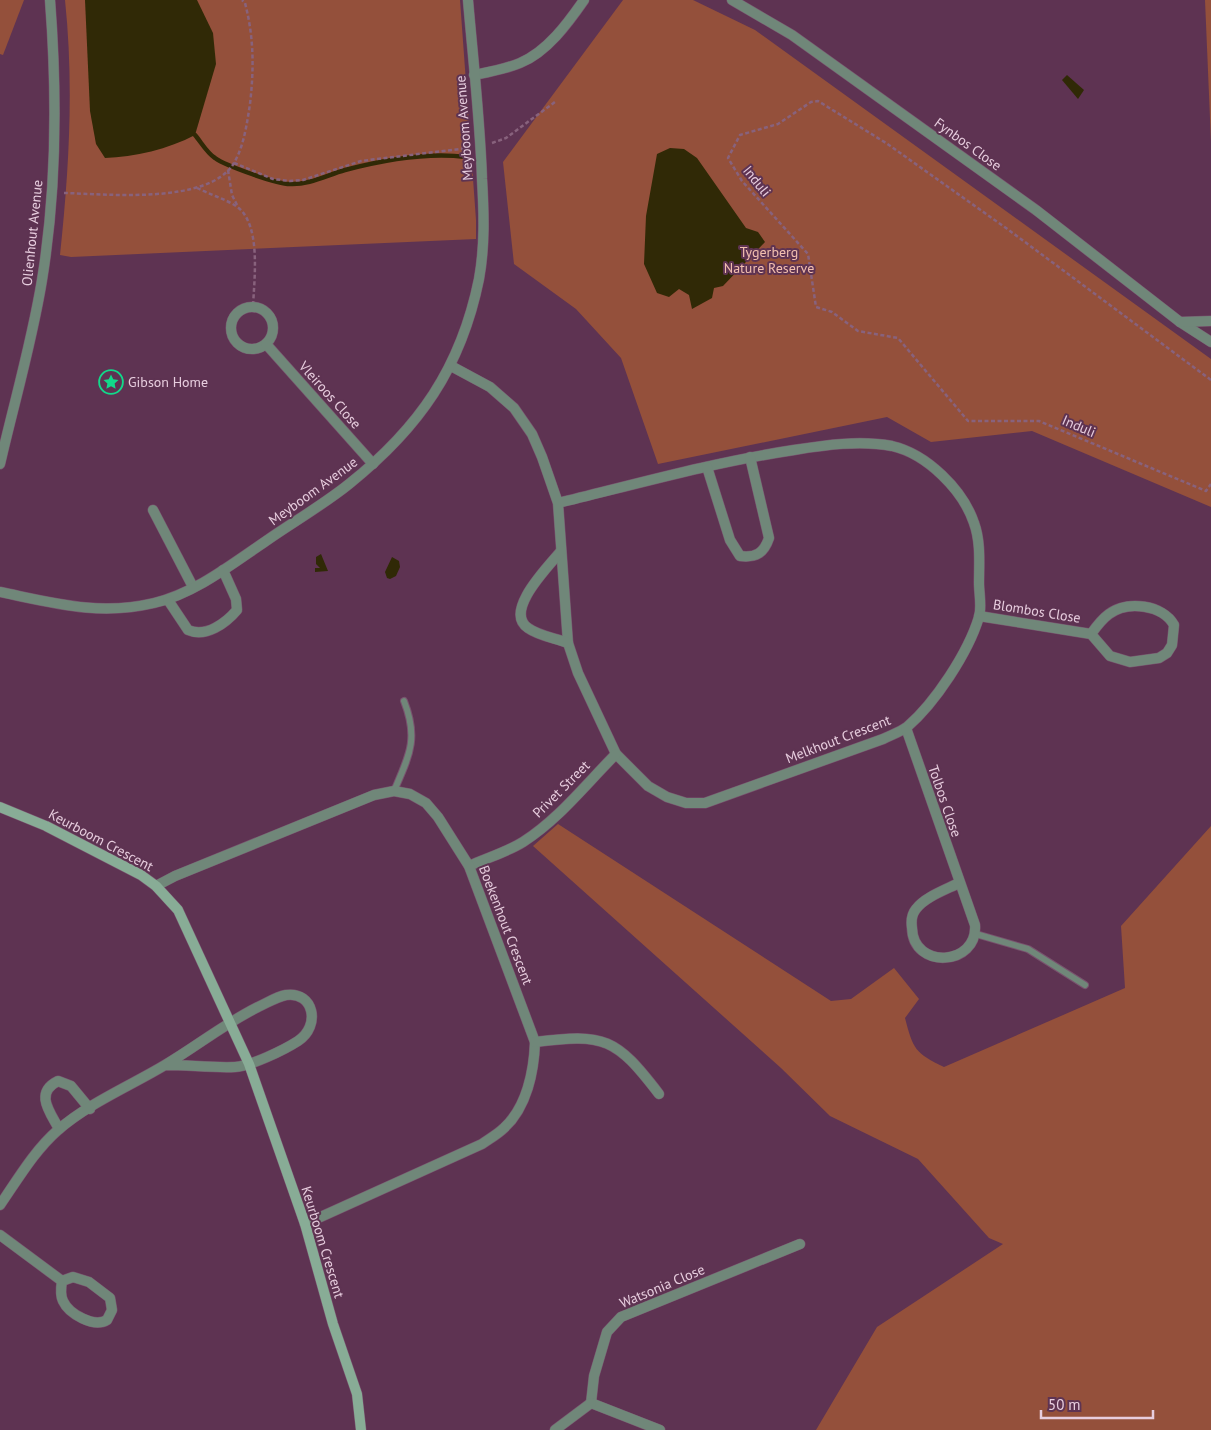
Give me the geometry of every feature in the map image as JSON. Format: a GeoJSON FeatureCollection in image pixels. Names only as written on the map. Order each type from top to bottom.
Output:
{"type":"FeatureCollection","features":[{"type":"Feature","properties":{"kind":"street","name":"Olienhout Avenue"},"geometry":{"type":"LineString","coordinates":[[0,464],[37,309],[47,244],[52,192],[54,89],[50,0]]}},
{"type":"Feature","properties":{"kind":"street","name":"Meyboom Avenue"},"geometry":{"type":"LineString","coordinates":[[0,592],[83,609],[115,610],[168,600],[223,570],[348,486],[397,443],[416,420],[451,366],[473,302],[482,254],[484,228],[481,147],[468,0]]}},
{"type":"Feature","properties":{"kind":"street"},"geometry":{"type":"LineString","coordinates":[[474,75],[521,63],[539,51],[559,33],[584,0]]}},
{"type":"Feature","properties":{"kind":"street","name":"Fynbos Close"},"geometry":{"type":"LineString","coordinates":[[732,0],[792,35],[1012,193],[1180,322],[1211,342]]}},
{"type":"Feature","properties":{"kind":"street"},"geometry":{"type":"LineString","coordinates":[[254,307],[260,309],[271,318],[273,332],[266,344],[254,349],[247,349],[240,346],[232,335],[231,328],[235,315],[240,311],[254,307]]}},
{"type":"Feature","properties":{"kind":"street"},"geometry":{"type":"LineString","coordinates":[[1180,322],[1211,321]]}},
{"type":"Feature","properties":{"kind":"street","name":"Vleiroos Close"},"geometry":{"type":"LineString","coordinates":[[266,344],[373,464]]}},
{"type":"Feature","properties":{"kind":"street","name":"Melkhout Crescent"},"geometry":{"type":"LineString","coordinates":[[451,366],[490,387],[514,408],[532,434],[558,503],[568,643],[578,673],[616,754],[648,786],[667,797],[686,803],[706,803],[883,739],[906,728],[932,700],[954,666],[979,616],[979,550],[975,524],[965,501],[937,472],[918,457],[892,447],[866,443],[815,447],[750,457],[558,503]]}},
{"type":"Feature","properties":{"kind":"street"},"geometry":{"type":"LineString","coordinates":[[707,467],[730,540],[740,556],[750,557],[760,554],[766,547],[769,538],[750,457]]}},
{"type":"Feature","properties":{"kind":"street"},"geometry":{"type":"LineString","coordinates":[[153,510],[193,587]]}},
{"type":"Feature","properties":{"kind":"street"},"geometry":{"type":"LineString","coordinates":[[561,551],[527,594],[520,612],[521,620],[527,627],[568,643]]}},
{"type":"Feature","properties":{"kind":"street"},"geometry":{"type":"LineString","coordinates":[[168,600],[188,630],[202,633],[212,629],[237,610],[236,599],[223,570]]}},
{"type":"Feature","properties":{"kind":"street","name":"Blombos Close"},"geometry":{"type":"LineString","coordinates":[[979,616],[1091,634],[1110,656],[1130,662],[1159,658],[1167,653],[1172,645],[1174,625],[1163,612],[1155,608],[1118,608],[1109,614],[1091,634]]}},
{"type":"Feature","properties":{"kind":"street","name":"Tolbos Close"},"geometry":{"type":"LineString","coordinates":[[906,728],[975,925],[976,934]]}},
{"type":"Feature","properties":{"kind":"street","name":"Privet Street"},"geometry":{"type":"LineString","coordinates":[[469,866],[520,843],[538,831],[553,819],[616,754]]}},
{"type":"Feature","properties":{"kind":"street"},"geometry":{"type":"LineString","coordinates":[[156,886],[175,876],[374,795],[394,791]]}},
{"type":"Feature","properties":{"kind":"street","name":"Boekenhout Crescent"},"geometry":{"type":"LineString","coordinates":[[305,1224],[482,1144],[504,1128],[518,1110],[527,1090],[534,1065],[535,1042],[469,866],[426,803],[410,794],[394,791]]}},
{"type":"Feature","properties":{"kind":"street","name":"Keurboom Crescent"},"geometry":{"type":"LineString","coordinates":[[0,807],[46,826],[122,864],[156,886],[178,910],[189,930],[249,1064],[305,1224],[333,1324],[357,1394],[361,1430]]}},
{"type":"Feature","properties":{"kind":"street"},"geometry":{"type":"LineString","coordinates":[[959,883],[921,904],[914,911],[911,920],[912,932],[925,954],[935,958],[954,955],[971,947],[976,934]]}},
{"type":"Feature","properties":{"kind":"street"},"geometry":{"type":"LineString","coordinates":[[0,1205],[29,1161],[59,1129],[90,1108],[166,1065],[229,1022],[280,997],[289,995],[299,997],[306,1002],[311,1010],[313,1020],[306,1035],[296,1042],[249,1064],[236,1067],[166,1065]]}},
{"type":"Feature","properties":{"kind":"street"},"geometry":{"type":"LineString","coordinates":[[535,1042],[572,1037],[597,1039],[617,1048],[634,1062],[659,1094]]}},
{"type":"Feature","properties":{"kind":"street"},"geometry":{"type":"LineString","coordinates":[[59,1129],[45,1104],[46,1090],[51,1085],[58,1081],[72,1086],[90,1108]]}},
{"type":"Feature","properties":{"kind":"street"},"geometry":{"type":"LineString","coordinates":[[0,1235],[62,1281]]}},
{"type":"Feature","properties":{"kind":"street","name":"Watsonia Close"},"geometry":{"type":"LineString","coordinates":[[591,1403],[594,1376],[607,1332],[622,1318],[800,1244]]}},
{"type":"Feature","properties":{"kind":"street"},"geometry":{"type":"LineString","coordinates":[[73,1277],[81,1278],[106,1293],[113,1305],[110,1316],[103,1323],[96,1323],[88,1321],[69,1309],[63,1301],[62,1281],[73,1277]]}},
{"type":"Feature","properties":{"kind":"street"},"geometry":{"type":"LineString","coordinates":[[555,1430],[591,1403],[660,1430]]}},
{"type":"Feature","properties":{"kind":"lane"},"geometry":{"type":"LineString","coordinates":[[394,791],[406,762],[412,737],[411,718],[404,702]]}},
{"type":"Feature","properties":{"kind":"lane"},"geometry":{"type":"LineString","coordinates":[[976,934],[1028,949],[1085,985]]}},
{"type":"Feature","properties":{"kind":"path"},"geometry":{"type":"LineString","coordinates":[[63,192],[152,195],[197,188],[228,169],[234,163],[246,128],[253,62],[252,28],[245,3],[242,0]]}},
{"type":"Feature","properties":{"kind":"path","name":"Induli"},"geometry":{"type":"LineString","coordinates":[[1211,380],[1006,228],[886,143],[818,101],[810,102],[778,124],[740,135],[728,158],[742,181],[808,254],[816,306],[832,312],[858,331],[898,338],[968,421],[1039,421],[1206,491],[1211,484]]}},
{"type":"Feature","properties":{"kind":"path"},"geometry":{"type":"LineString","coordinates":[[234,163],[273,179],[290,181],[303,180],[362,162],[481,147],[506,138],[555,102]]}},
{"type":"Feature","properties":{"kind":"path"},"geometry":{"type":"LineString","coordinates":[[228,169],[232,195],[237,206],[246,216],[254,234],[254,307]]}},
{"type":"Feature","properties":{"kind":"path"},"geometry":{"type":"LineString","coordinates":[[197,188],[237,206]]}},
{"type":"Feature","properties":{"kind":"green space"},"geometry":{"type":"Polygon","coordinates":[[[0,0],[24,0],[3,55],[0,54],[0,0]]]}},
{"type":"Feature","properties":{"kind":"green space"},"geometry":{"type":"Polygon","coordinates":[[[65,0],[460,0],[476,239],[71,257],[60,255],[66,192],[70,96],[65,0]]]}},
{"type":"Feature","properties":{"kind":"green space","name":"Tygerberg Nature Reserve"},"geometry":{"type":"Polygon","coordinates":[[[623,0],[693,0],[755,30],[1211,359],[1211,507],[1032,431],[931,442],[887,417],[658,464],[621,358],[576,309],[514,264],[503,162],[623,0]]]}},
{"type":"Feature","properties":{"kind":"green space"},"geometry":{"type":"Polygon","coordinates":[[[1205,0],[1211,0],[1211,142],[1205,0]]]}},
{"type":"Feature","properties":{"kind":"green space"},"geometry":{"type":"Polygon","coordinates":[[[558,824],[831,1001],[851,999],[894,968],[919,999],[905,1018],[913,1043],[921,1054],[944,1067],[1125,988],[1121,926],[1211,826],[1211,1430],[816,1430],[877,1327],[1003,1244],[989,1238],[918,1159],[830,1116],[781,1068],[533,846],[558,824]]]}},
{"type":"Feature","properties":{"kind":"shaded area"},"geometry":{"type":"Polygon","coordinates":[[[85,0],[197,0],[213,33],[216,64],[195,135],[151,151],[105,158],[96,144],[90,111],[85,0]]]}},
{"type":"Feature","properties":{"kind":"shaded area"},"geometry":{"type":"Polygon","coordinates":[[[1067,75],[1084,90],[1078,99],[1062,80],[1067,75]]]}},
{"type":"Feature","properties":{"kind":"shaded area"},"geometry":{"type":"Polygon","coordinates":[[[670,148],[684,149],[697,158],[746,228],[758,232],[765,242],[723,286],[714,288],[712,298],[692,309],[689,295],[679,289],[669,297],[657,293],[644,264],[646,216],[657,154],[670,148]]]}},
{"type":"Feature","properties":{"kind":"shaded area"},"geometry":{"type":"Polygon","coordinates":[[[321,554],[328,571],[315,572],[315,568],[320,568],[316,564],[316,557],[321,554]]]}},
{"type":"Feature","properties":{"kind":"shaded area"},"geometry":{"type":"Polygon","coordinates":[[[392,557],[399,561],[400,567],[396,576],[390,579],[387,578],[385,572],[392,557]]]}},
{"type":"Feature","properties":{"kind":"waterway"},"geometry":{"type":"LineString","coordinates":[[195,135],[215,158],[263,178],[290,184],[311,181],[345,170],[390,160],[421,156],[466,157]]}},
{"type":"Feature","properties":{"kind":"place","name":"Gibson Home"},"geometry":{"type":"Point","coordinates":[111,382]}}]}
